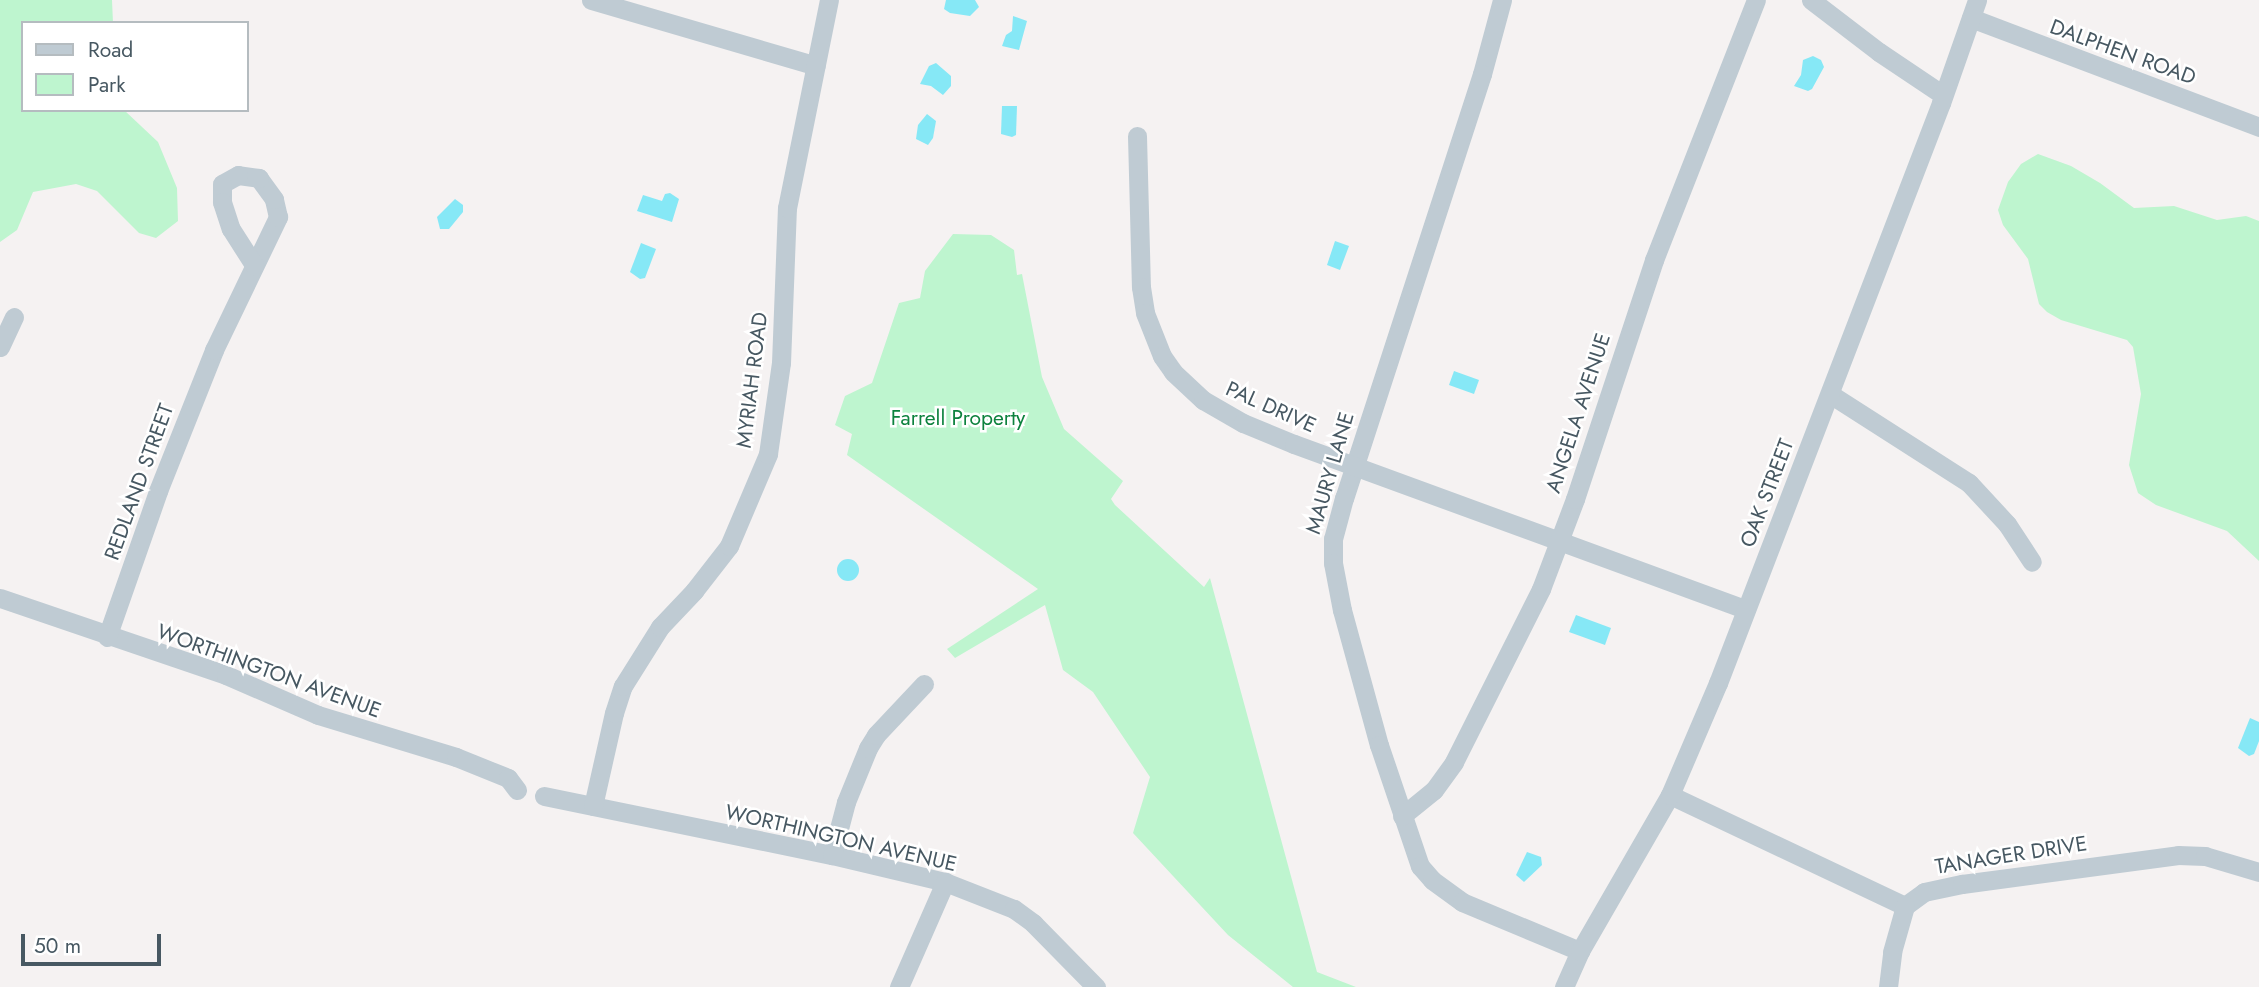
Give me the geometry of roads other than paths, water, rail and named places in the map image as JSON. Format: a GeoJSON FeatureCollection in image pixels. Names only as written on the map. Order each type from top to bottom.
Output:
{"type":"FeatureCollection","features":[{"type":"Feature","properties":{"kind":"street"},"geometry":{"type":"LineString","coordinates":[[591,0],[816,66]]}},
{"type":"Feature","properties":{"kind":"street","name":"MYRIAH ROAD"},"geometry":{"type":"LineString","coordinates":[[593,806],[614,713],[623,686],[660,627],[694,592],[729,547],[768,454],[781,363],[787,208],[830,0]]}},
{"type":"Feature","properties":{"kind":"street","name":"MAURY LANE"},"geometry":{"type":"LineString","coordinates":[[1502,0],[1482,74],[1354,465],[1333,539],[1333,563],[1342,610],[1402,816],[1420,866],[1446,892],[1480,911],[1580,951]]}},
{"type":"Feature","properties":{"kind":"street","name":"ANGELA AVENUE"},"geometry":{"type":"LineString","coordinates":[[1402,816],[1434,790],[1454,762],[1530,613],[1560,540],[1654,260],[1756,0]]}},
{"type":"Feature","properties":{"kind":"street"},"geometry":{"type":"LineString","coordinates":[[1811,0],[1879,52],[1943,95]]}},
{"type":"Feature","properties":{"kind":"street","name":"OAK STREET"},"geometry":{"type":"LineString","coordinates":[[1564,987],[1580,951],[1670,795],[1830,394],[1974,9]]}},
{"type":"Feature","properties":{"kind":"street","name":"DALPHEN ROAD"},"geometry":{"type":"LineString","coordinates":[[1974,9],[2259,127]]}},
{"type":"Feature","properties":{"kind":"street","name":"PAL DRIVE"},"geometry":{"type":"LineString","coordinates":[[1137,136],[1141,287],[1150,328],[1162,356],[1188,387],[1223,412],[1284,440],[1746,609]]}},
{"type":"Feature","properties":{"kind":"street","name":"REDLAND STREET"},"geometry":{"type":"LineString","coordinates":[[107,637],[158,491],[216,344],[254,265]]}},
{"type":"Feature","properties":{"kind":"street"},"geometry":{"type":"LineString","coordinates":[[0,347],[14,317]]}},
{"type":"Feature","properties":{"kind":"street"},"geometry":{"type":"LineString","coordinates":[[1830,394],[1969,483],[2007,524],[2032,562]]}},
{"type":"Feature","properties":{"kind":"street","name":"WORTHINGTON AVENUE"},"geometry":{"type":"LineString","coordinates":[[0,598],[107,637],[226,675],[318,715],[456,757],[509,778],[517,790]]}},
{"type":"Feature","properties":{"kind":"street"},"geometry":{"type":"LineString","coordinates":[[832,855],[846,802],[868,748],[897,711],[924,684]]}},
{"type":"Feature","properties":{"kind":"street"},"geometry":{"type":"LineString","coordinates":[[1670,795],[1905,906],[1892,952],[1888,987]]}},
{"type":"Feature","properties":{"kind":"street","name":"WORTHINGTON AVENUE"},"geometry":{"type":"LineString","coordinates":[[544,796],[832,855],[945,882],[1014,909],[1032,923],[1096,987]]}},
{"type":"Feature","properties":{"kind":"street","name":"TANAGER DRIVE"},"geometry":{"type":"LineString","coordinates":[[1905,906],[1924,892],[1951,886],[2178,855],[2205,856],[2259,872]]}},
{"type":"Feature","properties":{"kind":"street"},"geometry":{"type":"LineString","coordinates":[[899,987],[945,882]]}},
{"type":"Feature","properties":{"kind":"water"},"geometry":{"type":"Polygon","coordinates":[[[946,0],[975,0],[979,7],[970,16],[950,13],[944,9],[946,0]]]}},
{"type":"Feature","properties":{"kind":"water"},"geometry":{"type":"Polygon","coordinates":[[[1013,16],[1027,21],[1019,50],[1002,46],[1006,35],[1012,31],[1013,16]]]}},
{"type":"Feature","properties":{"kind":"water"},"geometry":{"type":"Polygon","coordinates":[[[1813,56],[1821,60],[1824,67],[1812,89],[1808,91],[1794,86],[1801,75],[1803,60],[1813,56]]]}},
{"type":"Feature","properties":{"kind":"water"},"geometry":{"type":"Polygon","coordinates":[[[936,63],[951,76],[951,86],[943,95],[931,86],[920,84],[929,66],[936,63]]]}},
{"type":"Feature","properties":{"kind":"water"},"geometry":{"type":"Polygon","coordinates":[[[1002,106],[1017,106],[1016,135],[1012,137],[1001,134],[1002,106]]]}},
{"type":"Feature","properties":{"kind":"water"},"geometry":{"type":"Polygon","coordinates":[[[927,114],[936,121],[933,138],[928,145],[916,139],[918,125],[927,114]]]}},
{"type":"Feature","properties":{"kind":"water"},"geometry":{"type":"Polygon","coordinates":[[[670,193],[679,199],[672,222],[637,211],[643,195],[662,201],[665,194],[670,193]]]}},
{"type":"Feature","properties":{"kind":"water"},"geometry":{"type":"Polygon","coordinates":[[[455,199],[463,205],[463,212],[449,229],[440,229],[437,217],[455,199]]]}},
{"type":"Feature","properties":{"kind":"water"},"geometry":{"type":"Polygon","coordinates":[[[1335,241],[1349,246],[1340,270],[1327,265],[1335,241]]]}},
{"type":"Feature","properties":{"kind":"water"},"geometry":{"type":"Polygon","coordinates":[[[641,243],[656,249],[645,278],[640,279],[630,272],[641,243]]]}},
{"type":"Feature","properties":{"kind":"water"},"geometry":{"type":"Polygon","coordinates":[[[1454,371],[1479,380],[1474,394],[1449,385],[1454,371]]]}},
{"type":"Feature","properties":{"kind":"water"},"geometry":{"type":"Polygon","coordinates":[[[848,559],[856,562],[859,570],[856,578],[848,581],[840,578],[837,570],[840,562],[848,559]]]}},
{"type":"Feature","properties":{"kind":"water"},"geometry":{"type":"Polygon","coordinates":[[[1576,615],[1611,628],[1605,645],[1569,632],[1576,615]]]}},
{"type":"Feature","properties":{"kind":"water"},"geometry":{"type":"Polygon","coordinates":[[[2250,718],[2259,722],[2259,741],[2254,754],[2249,756],[2238,748],[2250,718]]]}},
{"type":"Feature","properties":{"kind":"water"},"geometry":{"type":"Polygon","coordinates":[[[1527,852],[1541,857],[1542,865],[1524,882],[1516,875],[1527,852]]]}},
{"type":"Feature","properties":{"kind":"park label","name":"Farrell Property"},"geometry":{"type":"Point","coordinates":[958,418]}}]}
